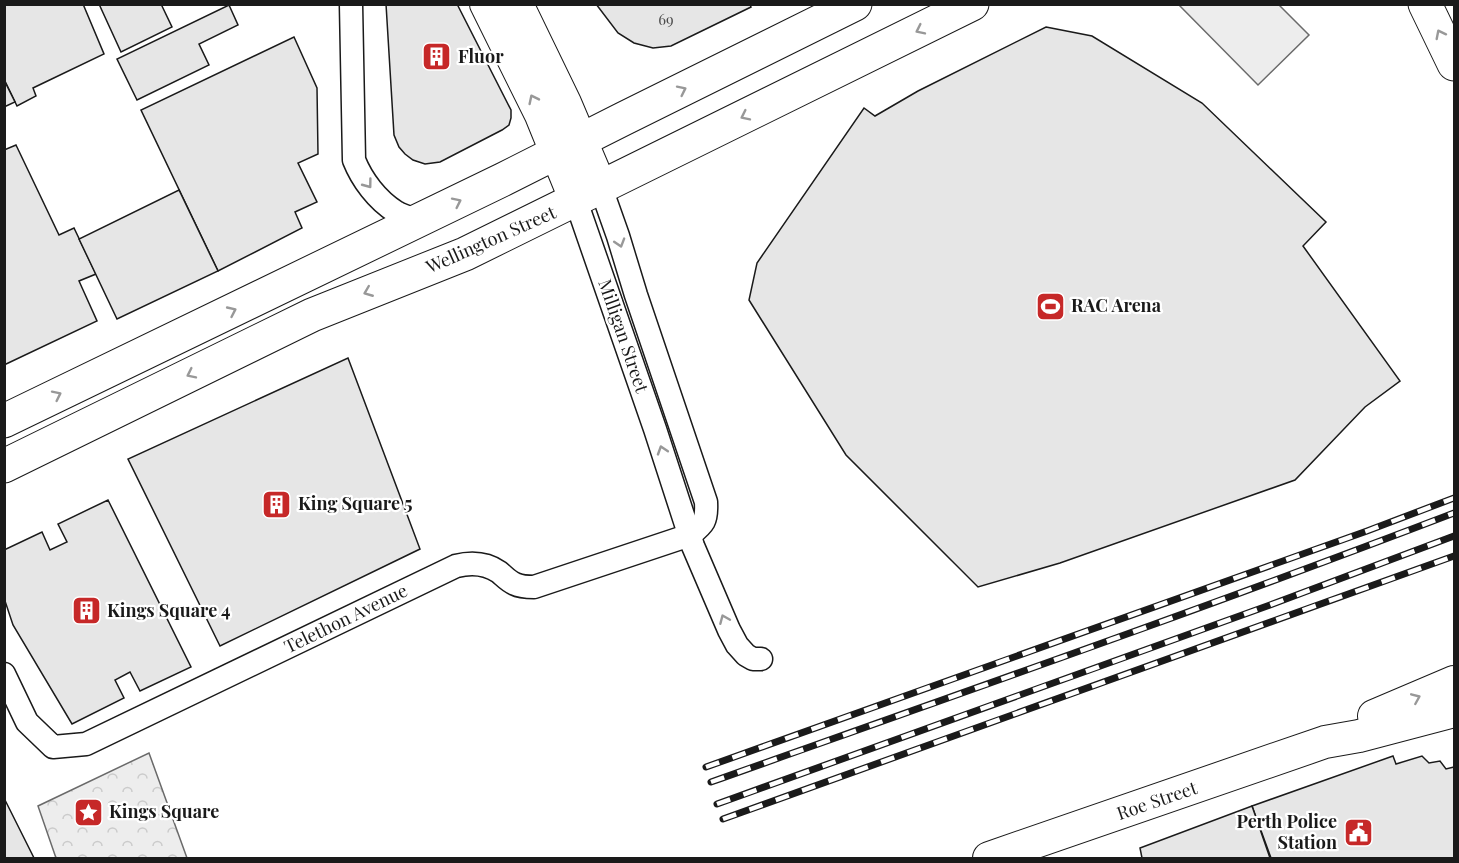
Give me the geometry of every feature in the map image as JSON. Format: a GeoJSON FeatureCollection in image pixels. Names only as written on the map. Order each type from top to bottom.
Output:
{"type":"FeatureCollection","features":[{"type":"Feature","properties":{"kind":"main road","name":"Milligan Street"},"geometry":{"type":"LineString","coordinates":[[486,4],[541,115],[569,146]]}},
{"type":"Feature","properties":{"kind":"main road","name":"Milligan Street"},"geometry":{"type":"LineString","coordinates":[[517,4],[565,103],[569,146],[588,194]]}},
{"type":"Feature","properties":{"kind":"main road"},"geometry":{"type":"LineString","coordinates":[[4,421],[418,221],[855,4]]}},
{"type":"Feature","properties":{"kind":"main road","name":"Wellington Street"},"geometry":{"type":"LineString","coordinates":[[4,466],[312,315],[465,254],[972,4]]}},
{"type":"Feature","properties":{"kind":"main road"},"geometry":{"type":"LineString","coordinates":[[1425,4],[1455,64]]}},
{"type":"Feature","properties":{"kind":"main road","name":"Roe Street"},"geometry":{"type":"LineString","coordinates":[[1325,742],[1355,724],[1455,682]]}},
{"type":"Feature","properties":{"kind":"main road","name":"Roe Street"},"geometry":{"type":"LineString","coordinates":[[989,858],[1325,742],[1359,736],[1455,711]]}},
{"type":"Feature","properties":{"kind":"street"},"geometry":{"type":"LineString","coordinates":[[351,4],[354,160],[359,172],[372,190],[387,205],[397,213],[418,221]]}},
{"type":"Feature","properties":{"kind":"street","name":"Milligan Street"},"geometry":{"type":"LineString","coordinates":[[588,194],[618,236],[706,502],[703,525],[690,535]]}},
{"type":"Feature","properties":{"kind":"street","name":"Milligan Street"},"geometry":{"type":"LineString","coordinates":[[588,194],[655,429],[690,535],[737,645],[746,655],[753,659],[761,659]]}},
{"type":"Feature","properties":{"kind":"street","name":"Telethon Avenue"},"geometry":{"type":"LineString","coordinates":[[4,674],[27,722],[53,747],[86,744],[456,566],[471,563],[485,565],[513,583],[534,587],[690,535]]}},
{"type":"Feature","properties":{"kind":"green space"},"geometry":{"type":"Polygon","coordinates":[[[1179,5],[1279,5],[1309,35],[1258,85],[1179,5]]]}},
{"type":"Feature","properties":{"kind":"green space"},"geometry":{"type":"Polygon","coordinates":[[[149,753],[187,858],[56,858],[38,806],[149,753]]]}},
{"type":"Feature","properties":{"kind":"building"},"geometry":{"type":"Polygon","coordinates":[[[4,4],[83,4],[104,54],[33,88],[36,96],[17,106],[4,79],[4,4]]]}},
{"type":"Feature","properties":{"kind":"building"},"geometry":{"type":"Polygon","coordinates":[[[99,4],[161,4],[172,27],[121,52],[99,4]]]}},
{"type":"Feature","properties":{"kind":"building","name":"Fluor"},"geometry":{"type":"Polygon","coordinates":[[[386,4],[457,4],[511,110],[509,125],[440,162],[425,164],[405,154],[394,135],[386,4]]]}},
{"type":"Feature","properties":{"kind":"building"},"geometry":{"type":"Polygon","coordinates":[[[596,4],[750,4],[751,7],[671,46],[653,48],[634,43],[618,33],[596,4]]]}},
{"type":"Feature","properties":{"kind":"building"},"geometry":{"type":"Polygon","coordinates":[[[229,5],[238,25],[199,44],[209,65],[137,100],[117,59],[229,5]]]}},
{"type":"Feature","properties":{"kind":"building","name":"RAC Arena"},"geometry":{"type":"Polygon","coordinates":[[[1046,27],[1092,36],[1202,103],[1326,222],[1303,246],[1400,381],[1365,407],[1295,480],[1060,563],[978,587],[846,455],[749,300],[757,263],[864,108],[875,116],[918,91],[1046,27]]]}},
{"type":"Feature","properties":{"kind":"building"},"geometry":{"type":"Polygon","coordinates":[[[294,37],[317,88],[318,154],[298,163],[317,202],[295,212],[302,228],[218,271],[141,110],[294,37]]]}},
{"type":"Feature","properties":{"kind":"building"},"geometry":{"type":"Polygon","coordinates":[[[4,80],[15,102],[4,107],[4,80]]]}},
{"type":"Feature","properties":{"kind":"building"},"geometry":{"type":"Polygon","coordinates":[[[16,145],[59,235],[74,228],[96,274],[79,281],[97,321],[4,365],[4,150],[16,145]]]}},
{"type":"Feature","properties":{"kind":"building"},"geometry":{"type":"Polygon","coordinates":[[[179,190],[218,271],[117,319],[79,239],[179,190]]]}},
{"type":"Feature","properties":{"kind":"building","name":"King Square 5"},"geometry":{"type":"Polygon","coordinates":[[[348,358],[420,549],[220,646],[128,459],[348,358]]]}},
{"type":"Feature","properties":{"kind":"building","name":"Kings Square 4"},"geometry":{"type":"Polygon","coordinates":[[[108,500],[191,667],[140,691],[130,672],[115,680],[124,698],[72,724],[13,625],[4,598],[4,550],[42,532],[50,550],[67,542],[58,524],[108,500]]]}},
{"type":"Feature","properties":{"kind":"building","name":"Perth Police Station"},"geometry":{"type":"Polygon","coordinates":[[[1393,756],[1396,764],[1422,756],[1429,763],[1440,761],[1446,769],[1454,767],[1454,858],[1271,858],[1252,806],[1393,756]]]}},
{"type":"Feature","properties":{"kind":"building"},"geometry":{"type":"Polygon","coordinates":[[[4,798],[34,858],[4,858],[4,798]]]}},
{"type":"Feature","properties":{"kind":"building"},"geometry":{"type":"Polygon","coordinates":[[[1252,806],[1270,858],[1142,858],[1140,848],[1252,806]]]}},
{"type":"Feature","properties":{"kind":"railway"},"geometry":{"type":"LineString","coordinates":[[706,767],[1454,498]]}},
{"type":"Feature","properties":{"kind":"railway"},"geometry":{"type":"LineString","coordinates":[[711,782],[1176,616],[1454,513]]}},
{"type":"Feature","properties":{"kind":"railway"},"geometry":{"type":"LineString","coordinates":[[717,804],[1270,605],[1454,536]]}},
{"type":"Feature","properties":{"kind":"railway"},"geometry":{"type":"LineString","coordinates":[[723,819],[1454,556]]}},
{"type":"Feature","properties":{"kind":"place","name":"Fluor"},"geometry":{"type":"Point","coordinates":[437,57]}},
{"type":"Feature","properties":{"kind":"place","name":"RAC Arena"},"geometry":{"type":"Point","coordinates":[1050,306]}},
{"type":"Feature","properties":{"kind":"place","name":"King Square 5"},"geometry":{"type":"Point","coordinates":[277,504]}},
{"type":"Feature","properties":{"kind":"place","name":"Kings Square 4"},"geometry":{"type":"Point","coordinates":[86,611]}},
{"type":"Feature","properties":{"kind":"place","name":"Kings Square"},"geometry":{"type":"Point","coordinates":[88,812]}},
{"type":"Feature","properties":{"kind":"place","name":"Perth Police Station"},"geometry":{"type":"Point","coordinates":[1358,832]}}]}
